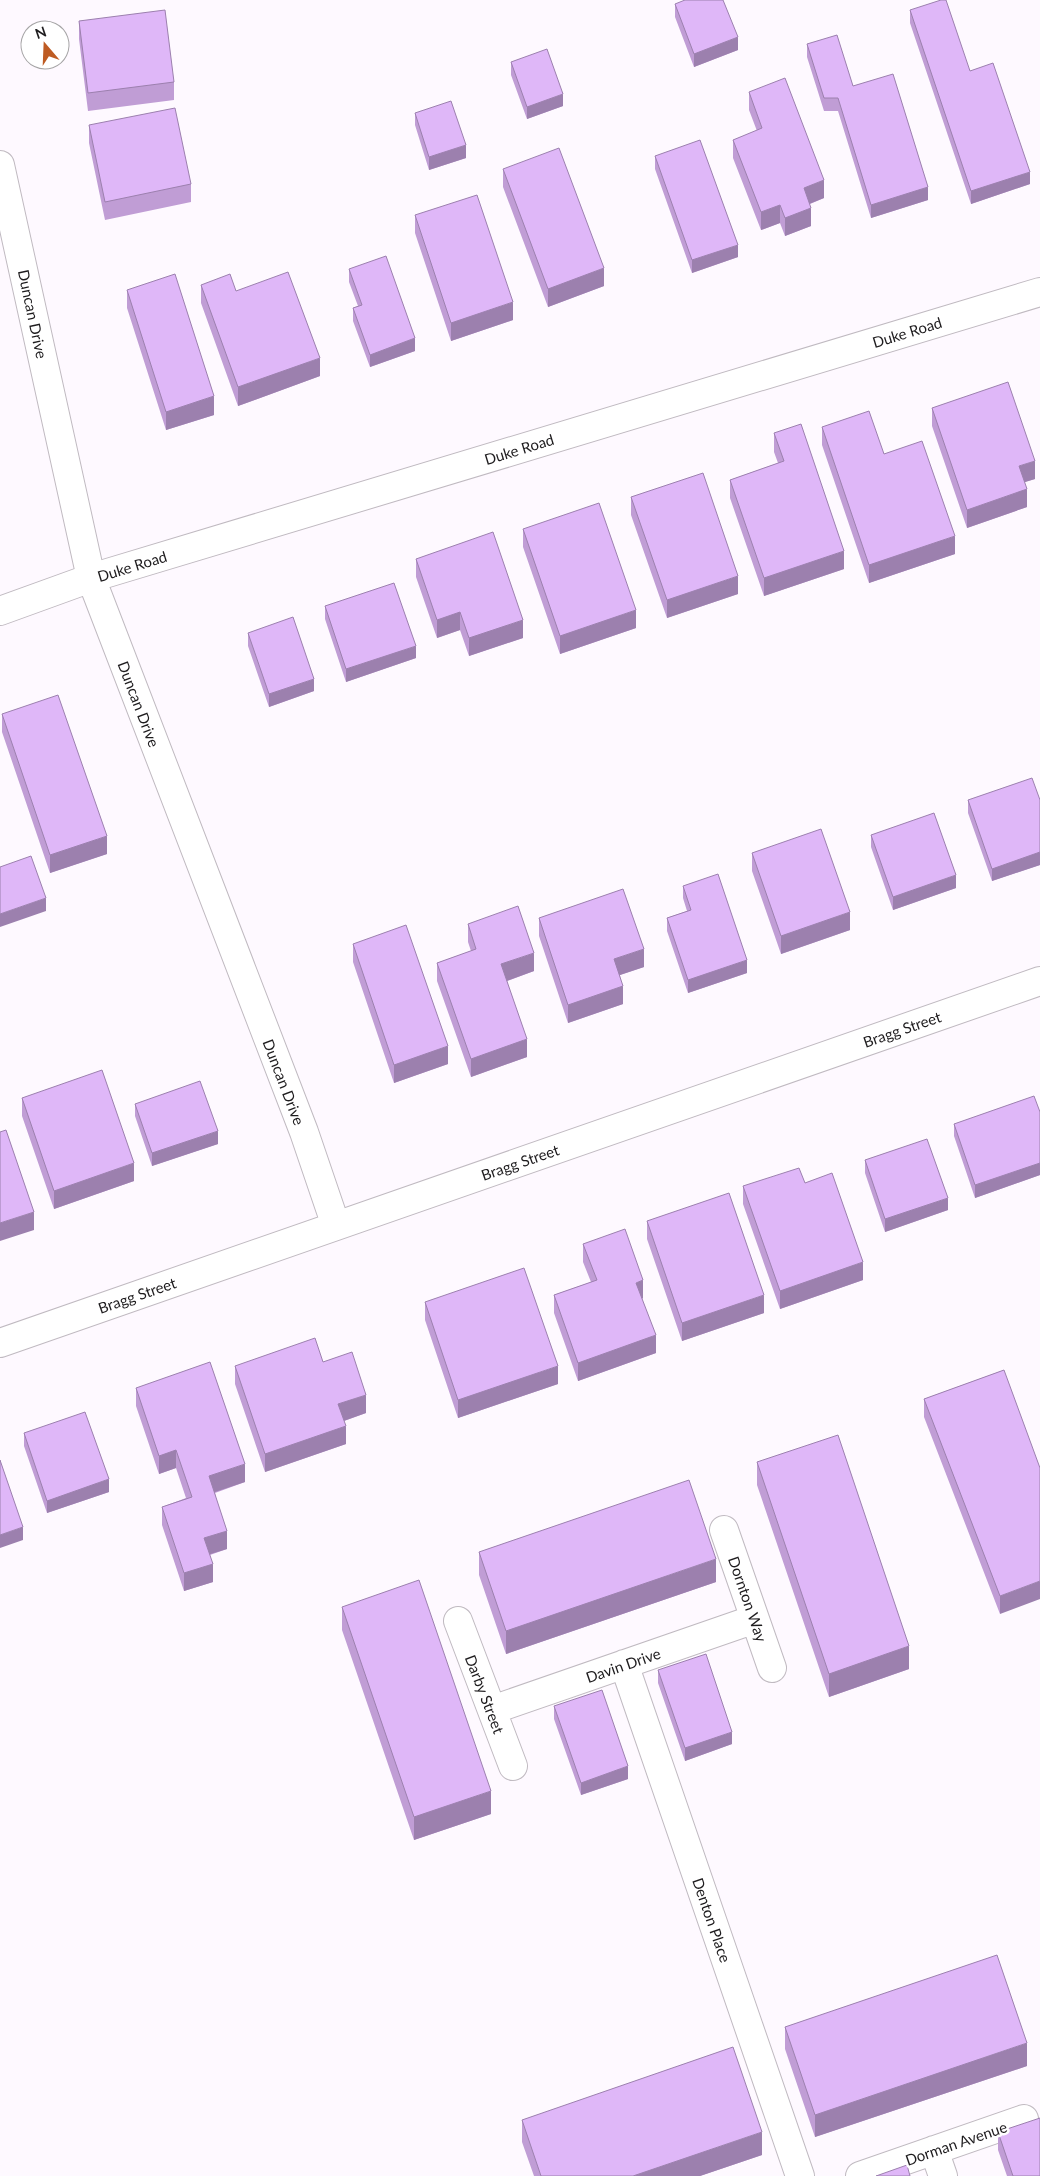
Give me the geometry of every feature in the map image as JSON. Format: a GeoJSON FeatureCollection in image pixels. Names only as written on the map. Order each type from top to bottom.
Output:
{"type":"FeatureCollection","features":[{"type":"Feature","properties":{"kind":"street","name":"Duncan Drive"},"geometry":{"type":"LineString","coordinates":[[0,164],[91,578],[304,1132],[336,1226]]}},
{"type":"Feature","properties":{"kind":"street","name":"Duke Road"},"geometry":{"type":"LineString","coordinates":[[0,610],[91,578],[1040,292]]}},
{"type":"Feature","properties":{"kind":"street","name":"Bragg Street"},"geometry":{"type":"LineString","coordinates":[[0,1343],[1040,981]]}},
{"type":"Feature","properties":{"kind":"street","name":"Dornton Way"},"geometry":{"type":"LineString","coordinates":[[724,1530],[772,1668]]}},
{"type":"Feature","properties":{"kind":"street","name":"Davin Drive"},"geometry":{"type":"LineString","coordinates":[[492,1710],[755,1620]]}},
{"type":"Feature","properties":{"kind":"street","name":"Darby Street"},"geometry":{"type":"LineString","coordinates":[[458,1621],[513,1766]]}},
{"type":"Feature","properties":{"kind":"street","name":"Denton Place"},"geometry":{"type":"LineString","coordinates":[[624,1664],[800,2176]]}},
{"type":"Feature","properties":{"kind":"street","name":"Dorman Avenue"},"geometry":{"type":"LineString","coordinates":[[860,2176],[1024,2120]]}},
{"type":"Feature","properties":{"kind":"street"},"geometry":{"type":"LineString","coordinates":[[934,2150],[943,2176]]}},
{"type":"Feature","properties":{"kind":"building"},"geometry":{"type":"Polygon","coordinates":[[[685,0],[723,0],[738,37],[694,54],[675,4],[685,0]]]}},
{"type":"Feature","properties":{"kind":"building"},"geometry":{"type":"Polygon","coordinates":[[[946,0],[970,71],[993,63],[1030,172],[971,191],[910,10],[946,0]]]}},
{"type":"Feature","properties":{"kind":"building"},"geometry":{"type":"Polygon","coordinates":[[[165,10],[174,82],[88,93],[79,21],[165,10]]]}},
{"type":"Feature","properties":{"kind":"building"},"geometry":{"type":"Polygon","coordinates":[[[837,35],[853,86],[893,74],[928,187],[871,205],[838,98],[824,98],[807,44],[837,35]]]}},
{"type":"Feature","properties":{"kind":"building"},"geometry":{"type":"Polygon","coordinates":[[[547,49],[563,94],[527,107],[511,62],[547,49]]]}},
{"type":"Feature","properties":{"kind":"building"},"geometry":{"type":"Polygon","coordinates":[[[785,78],[824,180],[804,188],[811,208],[785,218],[780,205],[761,212],[733,140],[762,128],[749,92],[785,78]]]}},
{"type":"Feature","properties":{"kind":"building"},"geometry":{"type":"Polygon","coordinates":[[[451,101],[466,145],[429,157],[415,113],[451,101]]]}},
{"type":"Feature","properties":{"kind":"building"},"geometry":{"type":"Polygon","coordinates":[[[175,108],[191,184],[105,202],[89,125],[175,108]]]}},
{"type":"Feature","properties":{"kind":"building"},"geometry":{"type":"Polygon","coordinates":[[[700,140],[738,245],[692,260],[655,156],[700,140]]]}},
{"type":"Feature","properties":{"kind":"building"},"geometry":{"type":"Polygon","coordinates":[[[559,148],[604,268],[548,289],[503,169],[559,148]]]}},
{"type":"Feature","properties":{"kind":"building"},"geometry":{"type":"Polygon","coordinates":[[[477,195],[513,302],[451,323],[415,215],[477,195]]]}},
{"type":"Feature","properties":{"kind":"building"},"geometry":{"type":"Polygon","coordinates":[[[386,256],[415,338],[370,355],[353,308],[362,305],[349,269],[386,256]]]}},
{"type":"Feature","properties":{"kind":"building"},"geometry":{"type":"Polygon","coordinates":[[[288,272],[320,358],[238,387],[201,285],[230,274],[236,291],[288,272]]]}},
{"type":"Feature","properties":{"kind":"building"},"geometry":{"type":"Polygon","coordinates":[[[175,274],[214,396],[166,412],[127,290],[175,274]]]}},
{"type":"Feature","properties":{"kind":"building"},"geometry":{"type":"Polygon","coordinates":[[[1008,382],[1035,461],[1019,466],[1027,489],[967,510],[932,408],[1008,382]]]}},
{"type":"Feature","properties":{"kind":"building"},"geometry":{"type":"Polygon","coordinates":[[[869,411],[884,454],[922,441],[955,536],[869,565],[822,427],[869,411]]]}},
{"type":"Feature","properties":{"kind":"building"},"geometry":{"type":"Polygon","coordinates":[[[801,424],[844,551],[764,578],[730,480],[784,461],[774,433],[801,424]]]}},
{"type":"Feature","properties":{"kind":"building"},"geometry":{"type":"Polygon","coordinates":[[[703,473],[738,576],[667,600],[631,497],[703,473]]]}},
{"type":"Feature","properties":{"kind":"building"},"geometry":{"type":"Polygon","coordinates":[[[599,503],[636,610],[560,636],[523,529],[599,503]]]}},
{"type":"Feature","properties":{"kind":"building"},"geometry":{"type":"Polygon","coordinates":[[[493,532],[523,620],[469,638],[460,612],[437,620],[416,559],[493,532]]]}},
{"type":"Feature","properties":{"kind":"building"},"geometry":{"type":"Polygon","coordinates":[[[394,583],[416,646],[346,669],[325,606],[394,583]]]}},
{"type":"Feature","properties":{"kind":"building"},"geometry":{"type":"Polygon","coordinates":[[[293,617],[314,679],[269,694],[248,633],[293,617]]]}},
{"type":"Feature","properties":{"kind":"building"},"geometry":{"type":"Polygon","coordinates":[[[58,695],[107,836],[50,855],[2,714],[58,695]]]}},
{"type":"Feature","properties":{"kind":"building"},"geometry":{"type":"Polygon","coordinates":[[[1032,778],[1040,800],[1040,852],[992,869],[968,800],[1032,778]]]}},
{"type":"Feature","properties":{"kind":"building"},"geometry":{"type":"Polygon","coordinates":[[[934,813],[956,875],[893,897],[871,835],[934,813]]]}},
{"type":"Feature","properties":{"kind":"building"},"geometry":{"type":"Polygon","coordinates":[[[821,829],[850,912],[781,936],[752,853],[821,829]]]}},
{"type":"Feature","properties":{"kind":"building"},"geometry":{"type":"Polygon","coordinates":[[[31,856],[46,898],[0,914],[0,867],[31,856]]]}},
{"type":"Feature","properties":{"kind":"building"},"geometry":{"type":"Polygon","coordinates":[[[718,874],[747,960],[688,980],[667,918],[691,910],[683,886],[718,874]]]}},
{"type":"Feature","properties":{"kind":"building"},"geometry":{"type":"Polygon","coordinates":[[[623,889],[644,949],[614,959],[623,986],[568,1005],[539,918],[623,889]]]}},
{"type":"Feature","properties":{"kind":"building"},"geometry":{"type":"Polygon","coordinates":[[[518,906],[534,953],[501,964],[527,1039],[471,1059],[437,963],[476,949],[468,924],[518,906]]]}},
{"type":"Feature","properties":{"kind":"building"},"geometry":{"type":"Polygon","coordinates":[[[406,925],[448,1046],[394,1065],[353,944],[406,925]]]}},
{"type":"Feature","properties":{"kind":"building"},"geometry":{"type":"Polygon","coordinates":[[[102,1070],[134,1163],[54,1191],[22,1098],[102,1070]]]}},
{"type":"Feature","properties":{"kind":"building"},"geometry":{"type":"Polygon","coordinates":[[[200,1081],[218,1131],[152,1153],[135,1104],[200,1081]]]}},
{"type":"Feature","properties":{"kind":"building"},"geometry":{"type":"Polygon","coordinates":[[[1034,1096],[1040,1112],[1040,1163],[975,1185],[954,1124],[1034,1096]]]}},
{"type":"Feature","properties":{"kind":"building"},"geometry":{"type":"Polygon","coordinates":[[[6,1130],[34,1212],[0,1223],[0,1132],[6,1130]]]}},
{"type":"Feature","properties":{"kind":"building"},"geometry":{"type":"Polygon","coordinates":[[[927,1139],[948,1198],[885,1219],[865,1160],[927,1139]]]}},
{"type":"Feature","properties":{"kind":"building"},"geometry":{"type":"Polygon","coordinates":[[[799,1168],[805,1183],[832,1173],[863,1262],[780,1291],[743,1186],[799,1168]]]}},
{"type":"Feature","properties":{"kind":"building"},"geometry":{"type":"Polygon","coordinates":[[[729,1193],[764,1295],[682,1323],[647,1221],[729,1193]]]}},
{"type":"Feature","properties":{"kind":"building"},"geometry":{"type":"Polygon","coordinates":[[[625,1229],[643,1280],[636,1283],[656,1335],[578,1363],[554,1295],[597,1280],[583,1244],[625,1229]]]}},
{"type":"Feature","properties":{"kind":"building"},"geometry":{"type":"Polygon","coordinates":[[[524,1268],[558,1366],[458,1400],[425,1302],[524,1268]]]}},
{"type":"Feature","properties":{"kind":"building"},"geometry":{"type":"Polygon","coordinates":[[[315,1338],[323,1362],[352,1352],[366,1395],[338,1404],[346,1426],[265,1454],[235,1366],[315,1338]]]}},
{"type":"Feature","properties":{"kind":"building"},"geometry":{"type":"Polygon","coordinates":[[[210,1362],[245,1464],[209,1476],[227,1531],[204,1538],[213,1564],[184,1573],[162,1507],[192,1497],[176,1450],[159,1456],[136,1388],[210,1362]]]}},
{"type":"Feature","properties":{"kind":"building"},"geometry":{"type":"Polygon","coordinates":[[[1004,1370],[1040,1468],[1040,1581],[1000,1596],[924,1399],[1004,1370]]]}},
{"type":"Feature","properties":{"kind":"building"},"geometry":{"type":"Polygon","coordinates":[[[85,1412],[109,1479],[47,1501],[24,1433],[85,1412]]]}},
{"type":"Feature","properties":{"kind":"building"},"geometry":{"type":"Polygon","coordinates":[[[838,1435],[909,1646],[829,1674],[757,1462],[838,1435]]]}},
{"type":"Feature","properties":{"kind":"building"},"geometry":{"type":"Polygon","coordinates":[[[0,1460],[23,1527],[0,1535],[0,1460]]]}},
{"type":"Feature","properties":{"kind":"building"},"geometry":{"type":"Polygon","coordinates":[[[689,1480],[716,1559],[506,1631],[479,1552],[689,1480]]]}},
{"type":"Feature","properties":{"kind":"building"},"geometry":{"type":"Polygon","coordinates":[[[419,1580],[491,1791],[414,1817],[342,1607],[419,1580]]]}},
{"type":"Feature","properties":{"kind":"building"},"geometry":{"type":"Polygon","coordinates":[[[706,1654],[732,1732],[685,1748],[658,1670],[706,1654]]]}},
{"type":"Feature","properties":{"kind":"building"},"geometry":{"type":"Polygon","coordinates":[[[602,1690],[628,1766],[581,1783],[554,1706],[602,1690]]]}},
{"type":"Feature","properties":{"kind":"building"},"geometry":{"type":"Polygon","coordinates":[[[997,1955],[1027,2043],[815,2115],[785,2027],[997,1955]]]}},
{"type":"Feature","properties":{"kind":"building"},"geometry":{"type":"Polygon","coordinates":[[[733,2047],[762,2132],[633,2176],[541,2176],[522,2120],[733,2047]]]}},
{"type":"Feature","properties":{"kind":"building"},"geometry":{"type":"Polygon","coordinates":[[[1040,2118],[1040,2176],[1013,2176],[998,2132],[1040,2118]]]}},
{"type":"Feature","properties":{"kind":"building"},"geometry":{"type":"Polygon","coordinates":[[[907,2165],[910,2176],[876,2176],[907,2165]]]}}]}
